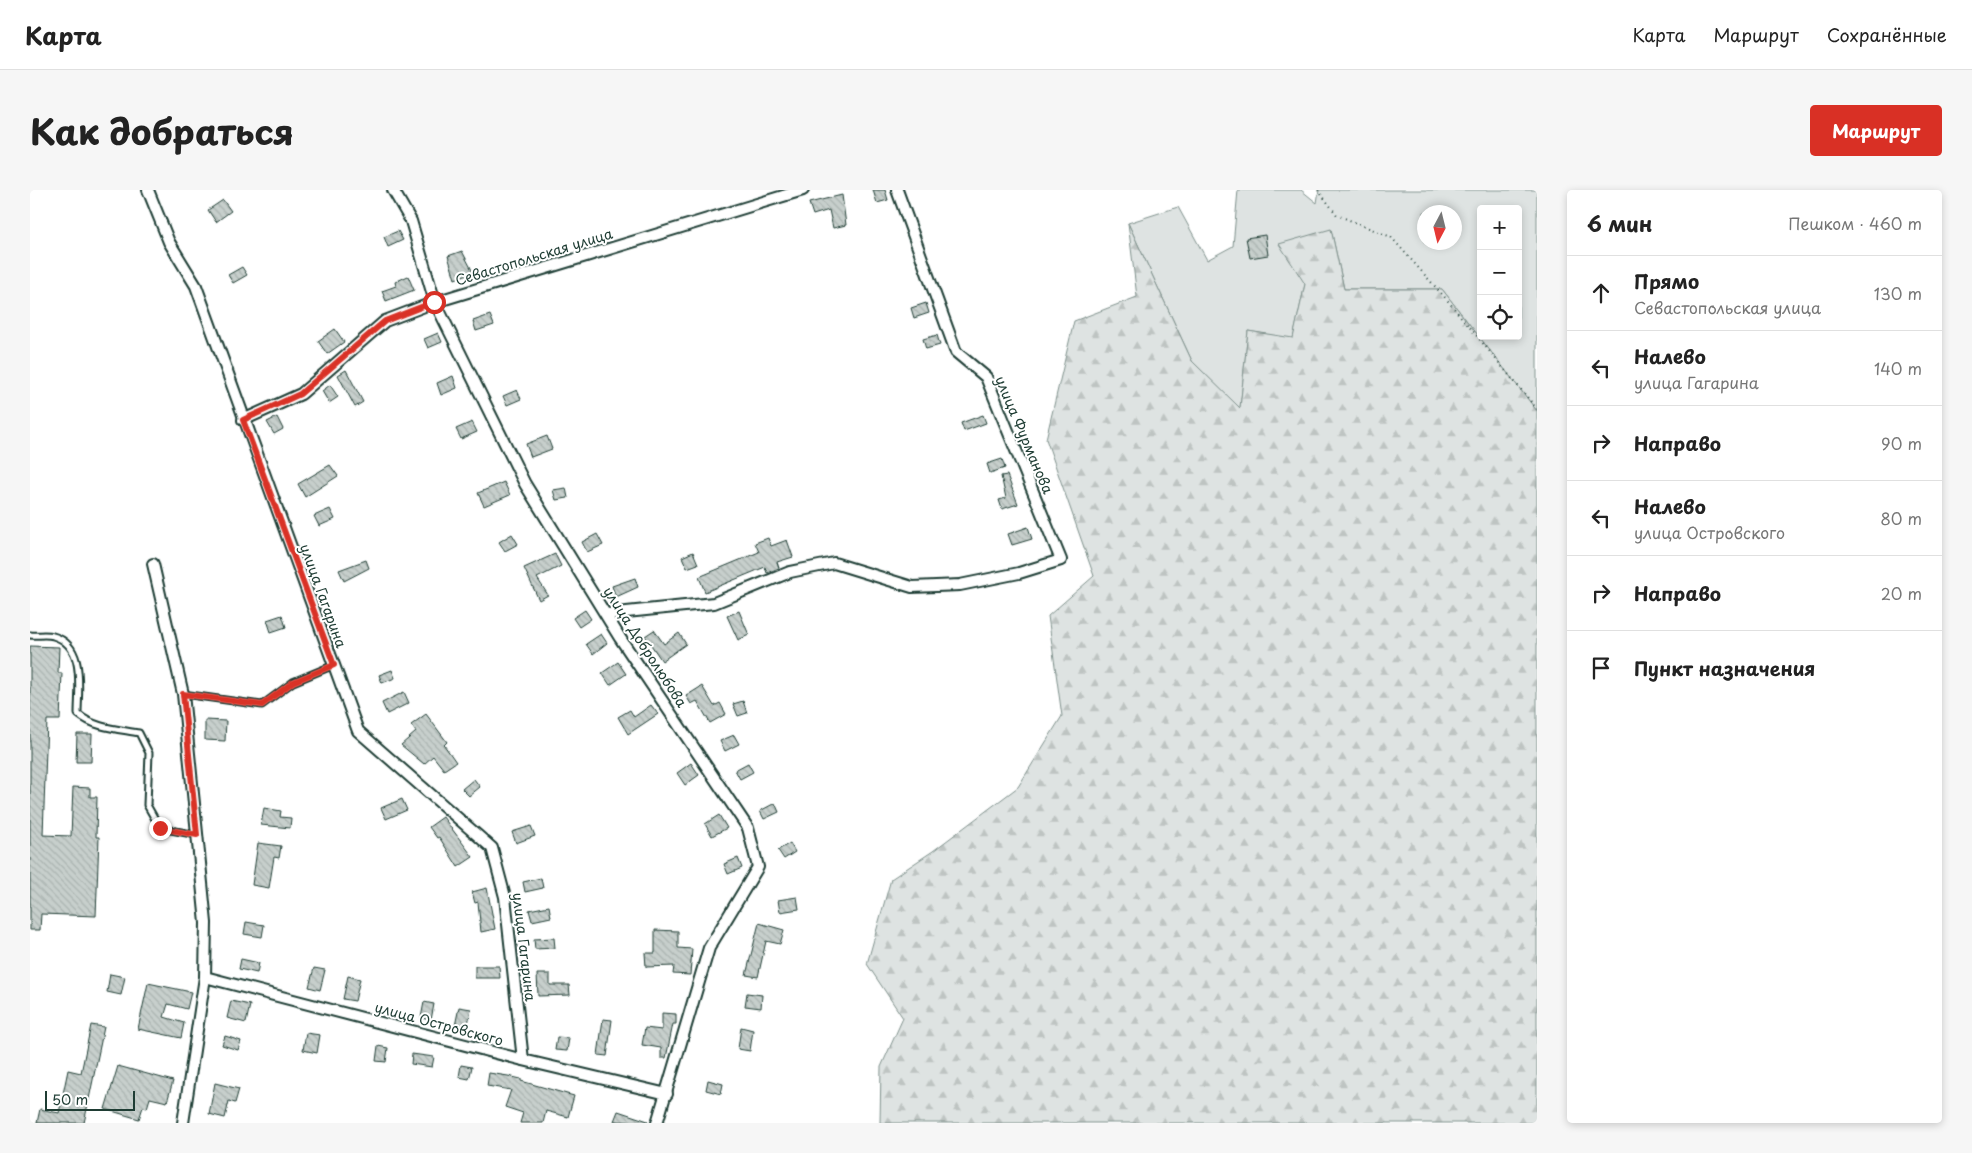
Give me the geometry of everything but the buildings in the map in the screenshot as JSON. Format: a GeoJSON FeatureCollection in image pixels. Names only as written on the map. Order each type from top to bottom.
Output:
{"type":"FeatureCollection","features":[{"type":"Feature","properties":{"kind":"street","name":"улица Гагарина"},"geometry":{"type":"LineString","coordinates":[[148,190],[169,242],[196,286],[243,420],[358,731],[492,848],[505,897],[523,1060]]}},
{"type":"Feature","properties":{"kind":"street","name":"улица Добролюбова"},"geometry":{"type":"LineString","coordinates":[[393,190],[411,221],[434,302],[525,484],[607,614],[620,638],[748,828],[758,867],[709,948],[657,1123]]}},
{"type":"Feature","properties":{"kind":"street","name":"Севастопольская улица"},"geometry":{"type":"LineString","coordinates":[[243,420],[300,394],[385,321],[434,302],[803,190]]}},
{"type":"Feature","properties":{"kind":"street","name":"улица Фурманова"},"geometry":{"type":"LineString","coordinates":[[607,614],[714,603],[790,572],[834,563],[912,587],[960,585],[1019,573],[1061,560],[986,377],[956,352],[897,190]]}},
{"type":"Feature","properties":{"kind":"street"},"geometry":{"type":"LineString","coordinates":[[153,564],[183,694],[206,923],[205,976],[183,1123]]}},
{"type":"Feature","properties":{"kind":"street","name":"улица Островского"},"geometry":{"type":"LineString","coordinates":[[205,976],[523,1060],[667,1094]]}},
{"type":"Feature","properties":{"kind":"lane"},"geometry":{"type":"LineString","coordinates":[[30,636],[53,636],[69,644],[78,665],[78,714],[85,720],[100,725],[138,733],[149,753],[146,805],[160,828],[197,835]]}},
{"type":"Feature","properties":{"kind":"lane"},"geometry":{"type":"LineString","coordinates":[[183,694],[262,705],[293,682],[334,665]]}},
{"type":"Feature","properties":{"kind":"path"},"geometry":{"type":"LineString","coordinates":[[1318,190],[1337,215],[1391,237],[1537,409]]}},
{"type":"Feature","properties":{"kind":"green space"},"geometry":{"type":"Polygon","coordinates":[[[1238,190],[1301,190],[1317,203],[1319,190],[1537,190],[1537,411],[1482,340],[1522,340],[1522,205],[1477,205],[1477,334],[1442,289],[1344,289],[1331,229],[1305,284],[1293,339],[1248,331],[1240,409],[1192,361],[1128,223],[1178,207],[1207,260],[1233,246],[1238,190]]]}},
{"type":"Feature","properties":{"kind":"green space"},"geometry":{"type":"Polygon","coordinates":[[[1128,223],[1192,361],[1240,408],[1248,331],[1293,338],[1305,284],[1279,244],[1331,229],[1344,289],[1442,289],[1477,334],[1477,340],[1482,340],[1537,411],[1537,1123],[880,1123],[881,1067],[903,1018],[867,964],[891,879],[933,851],[1018,787],[1062,716],[1048,616],[1094,576],[1046,439],[1074,321],[1137,297],[1128,223]]]}},
{"type":"Feature","properties":{"kind":"route"},"geometry":{"type":"LineString","coordinates":[[160,828],[197,835],[183,694],[262,705],[293,682],[334,665],[243,420],[300,394],[385,321],[434,302]]}}]}
